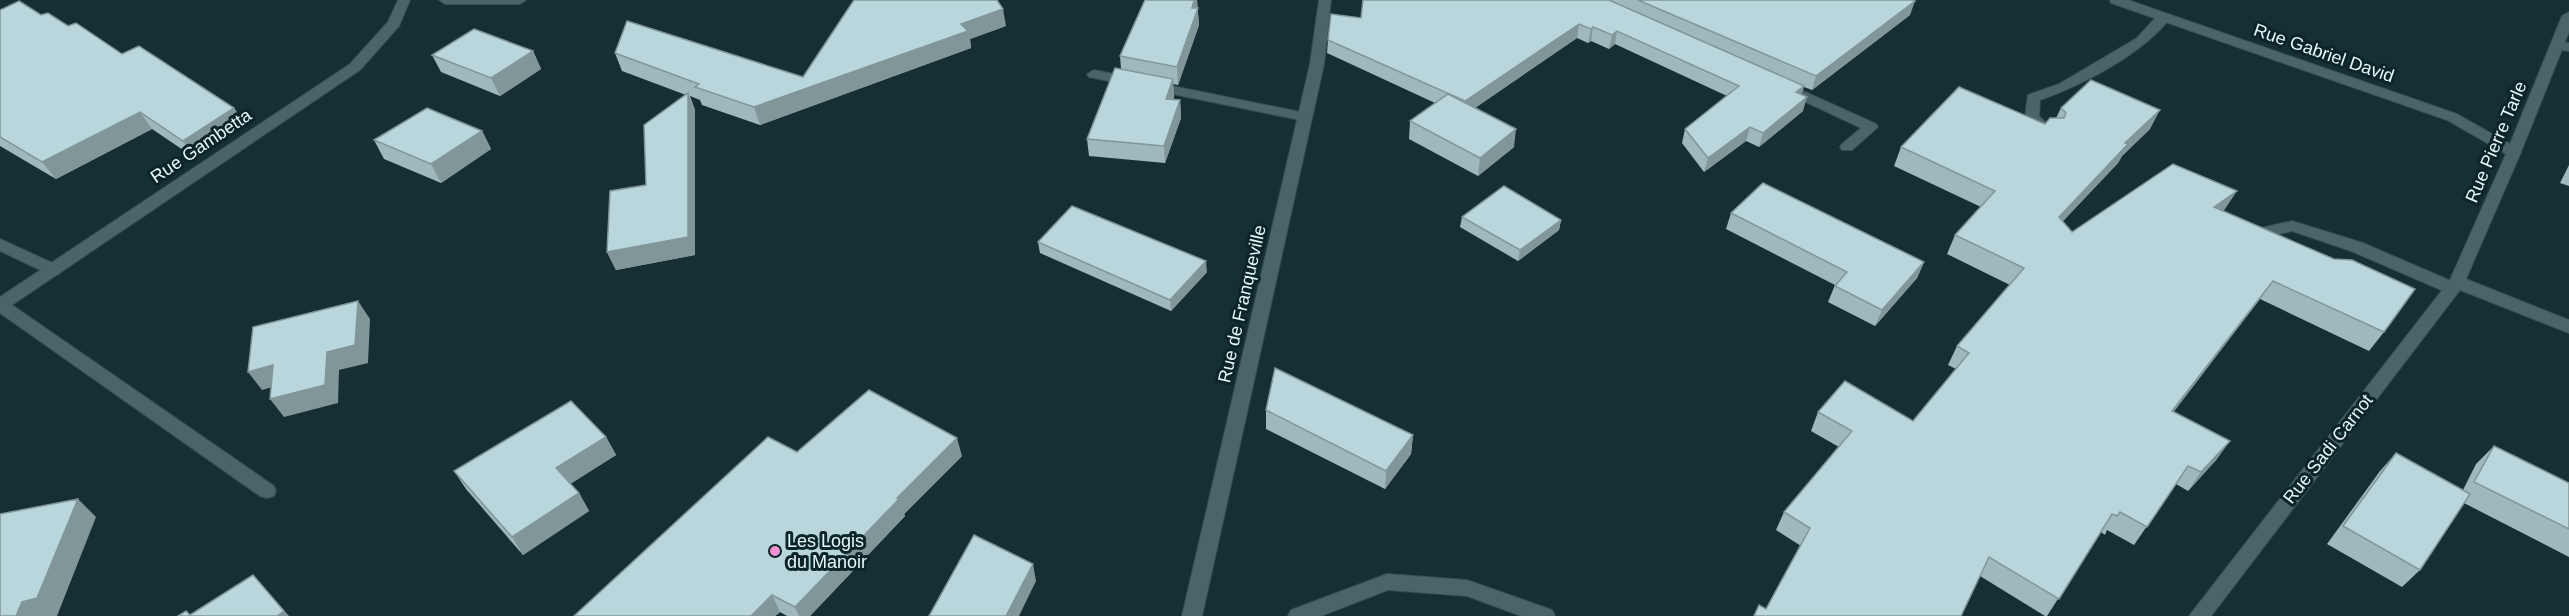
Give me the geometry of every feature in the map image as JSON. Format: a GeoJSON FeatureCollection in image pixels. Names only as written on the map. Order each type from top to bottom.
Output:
{"type":"FeatureCollection","features":[{"type":"Feature","properties":{"kind":"street","name":"Rue Gambetta"},"geometry":{"type":"LineString","coordinates":[[0,305],[355,67],[394,23],[404,0]]}},
{"type":"Feature","properties":{"kind":"street"},"geometry":{"type":"LineString","coordinates":[[445,0],[520,0]]}},
{"type":"Feature","properties":{"kind":"street","name":"Rue de Franqueville"},"geometry":{"type":"LineString","coordinates":[[1192,616],[1317,64],[1325,0]]}},
{"type":"Feature","properties":{"kind":"street","name":"Rue Gabriel David"},"geometry":{"type":"LineString","coordinates":[[2116,0],[2452,117],[2514,152]]}},
{"type":"Feature","properties":{"kind":"street","name":"Rue Pierre Tarle"},"geometry":{"type":"LineString","coordinates":[[2454,285],[2563,47],[2569,16]]}},
{"type":"Feature","properties":{"kind":"street"},"geometry":{"type":"LineString","coordinates":[[2048,132],[2032,117],[2033,98],[2064,87],[2142,41],[2164,17]]}},
{"type":"Feature","properties":{"kind":"street"},"geometry":{"type":"LineString","coordinates":[[1094,74],[1305,117]]}},
{"type":"Feature","properties":{"kind":"street"},"geometry":{"type":"LineString","coordinates":[[1773,81],[1871,127],[1847,147]]}},
{"type":"Feature","properties":{"kind":"street"},"geometry":{"type":"LineString","coordinates":[[2248,237],[2292,226],[2357,247],[2569,327]]}},
{"type":"Feature","properties":{"kind":"street"},"geometry":{"type":"LineString","coordinates":[[0,244],[53,270]]}},
{"type":"Feature","properties":{"kind":"street","name":"Rue Sadi Carnot"},"geometry":{"type":"LineString","coordinates":[[2199,616],[2454,285]]}},
{"type":"Feature","properties":{"kind":"street"},"geometry":{"type":"LineString","coordinates":[[0,305],[267,491]]}},
{"type":"Feature","properties":{"kind":"street"},"geometry":{"type":"LineString","coordinates":[[1298,616],[1387,582],[1467,588],[1545,616]]}},
{"type":"Feature","properties":{"kind":"building"},"geometry":{"type":"Polygon","coordinates":[[[854,0],[997,0],[1003,9],[961,24],[968,31],[754,107],[695,87],[699,84],[615,53],[627,21],[803,77],[854,0]]]}},
{"type":"Feature","properties":{"kind":"building"},"geometry":{"type":"Polygon","coordinates":[[[1145,0],[1194,0],[1192,8],[1198,8],[1177,67],[1120,56],[1145,0]]]}},
{"type":"Feature","properties":{"kind":"building"},"geometry":{"type":"Polygon","coordinates":[[[1363,0],[1609,0],[1804,86],[1796,92],[1807,97],[1763,133],[1750,127],[1708,158],[1685,129],[1739,86],[1617,31],[1612,35],[1579,24],[1465,101],[1328,40],[1331,14],[1361,18],[1363,0]]]}},
{"type":"Feature","properties":{"kind":"building"},"geometry":{"type":"Polygon","coordinates":[[[1638,0],[1912,0],[1915,1],[1816,76],[1638,0]]]}},
{"type":"Feature","properties":{"kind":"building"},"geometry":{"type":"Polygon","coordinates":[[[19,1],[41,15],[48,13],[68,26],[76,23],[122,54],[139,46],[234,108],[183,141],[140,112],[42,162],[0,137],[0,10],[19,1]]]}},
{"type":"Feature","properties":{"kind":"building"},"geometry":{"type":"Polygon","coordinates":[[[474,29],[533,51],[491,78],[432,55],[474,29]]]}},
{"type":"Feature","properties":{"kind":"building"},"geometry":{"type":"Polygon","coordinates":[[[1115,68],[1173,79],[1166,99],[1180,100],[1164,146],[1087,139],[1115,68]]]}},
{"type":"Feature","properties":{"kind":"building"},"geometry":{"type":"Polygon","coordinates":[[[2091,80],[2160,110],[2125,143],[2128,144],[2059,217],[2072,232],[2173,164],[2237,191],[2214,207],[2334,259],[2352,260],[2415,289],[2384,332],[2273,281],[2172,411],[2230,441],[2201,472],[2188,466],[2147,527],[2120,512],[2117,516],[2112,514],[2059,599],[1989,557],[1961,616],[1754,616],[1759,605],[1766,609],[1810,528],[1784,512],[1852,431],[1818,412],[1845,381],[1913,421],[1969,353],[1957,346],[2024,268],[1955,235],[1995,191],[1901,147],[1959,87],[2045,124],[2050,118],[2064,118],[2066,113],[2061,108],[2091,80]]]}},
{"type":"Feature","properties":{"kind":"building"},"geometry":{"type":"Polygon","coordinates":[[[688,93],[688,237],[607,252],[610,191],[646,185],[644,125],[688,93]]]}},
{"type":"Feature","properties":{"kind":"building"},"geometry":{"type":"Polygon","coordinates":[[[1448,94],[1516,129],[1480,158],[1410,121],[1448,94]]]}},
{"type":"Feature","properties":{"kind":"building"},"geometry":{"type":"Polygon","coordinates":[[[427,108],[482,131],[431,164],[374,140],[427,108]]]}},
{"type":"Feature","properties":{"kind":"building"},"geometry":{"type":"Polygon","coordinates":[[[1763,183],[1924,262],[1882,310],[1835,286],[1847,272],[1731,213],[1763,183]]]}},
{"type":"Feature","properties":{"kind":"building"},"geometry":{"type":"Polygon","coordinates":[[[1504,186],[1561,220],[1520,250],[1462,217],[1504,186]]]}},
{"type":"Feature","properties":{"kind":"building"},"geometry":{"type":"Polygon","coordinates":[[[1072,206],[1206,261],[1170,300],[1038,242],[1072,206]]]}},
{"type":"Feature","properties":{"kind":"building"},"geometry":{"type":"Polygon","coordinates":[[[358,301],[355,345],[327,352],[325,385],[270,399],[273,365],[248,372],[253,327],[358,301]]]}},
{"type":"Feature","properties":{"kind":"building"},"geometry":{"type":"Polygon","coordinates":[[[1275,368],[1413,435],[1386,471],[1266,410],[1275,368]]]}},
{"type":"Feature","properties":{"kind":"building"},"geometry":{"type":"Polygon","coordinates":[[[869,390],[957,438],[795,607],[772,595],[751,616],[574,616],[768,437],[797,452],[869,390]]]}},
{"type":"Feature","properties":{"kind":"building"},"geometry":{"type":"Polygon","coordinates":[[[571,401],[606,437],[556,468],[579,493],[512,537],[454,471],[571,401]]]}},
{"type":"Feature","properties":{"kind":"building"},"geometry":{"type":"Polygon","coordinates":[[[2494,446],[2569,483],[2569,529],[2474,482],[2494,446]]]}},
{"type":"Feature","properties":{"kind":"building"},"geometry":{"type":"Polygon","coordinates":[[[2396,453],[2470,494],[2420,570],[2343,526],[2396,453]]]}},
{"type":"Feature","properties":{"kind":"building"},"geometry":{"type":"Polygon","coordinates":[[[78,499],[37,598],[22,602],[16,616],[0,616],[0,514],[78,499]]]}},
{"type":"Feature","properties":{"kind":"building"},"geometry":{"type":"Polygon","coordinates":[[[974,535],[1033,564],[1006,616],[929,616],[974,535]]]}},
{"type":"Feature","properties":{"kind":"building"},"geometry":{"type":"Polygon","coordinates":[[[253,575],[284,611],[277,616],[178,616],[186,611],[190,615],[253,575]]]}},
{"type":"Feature","properties":{"kind":"place","name":"Les Logis du Manoir"},"geometry":{"type":"Point","coordinates":[775,551]}}]}
